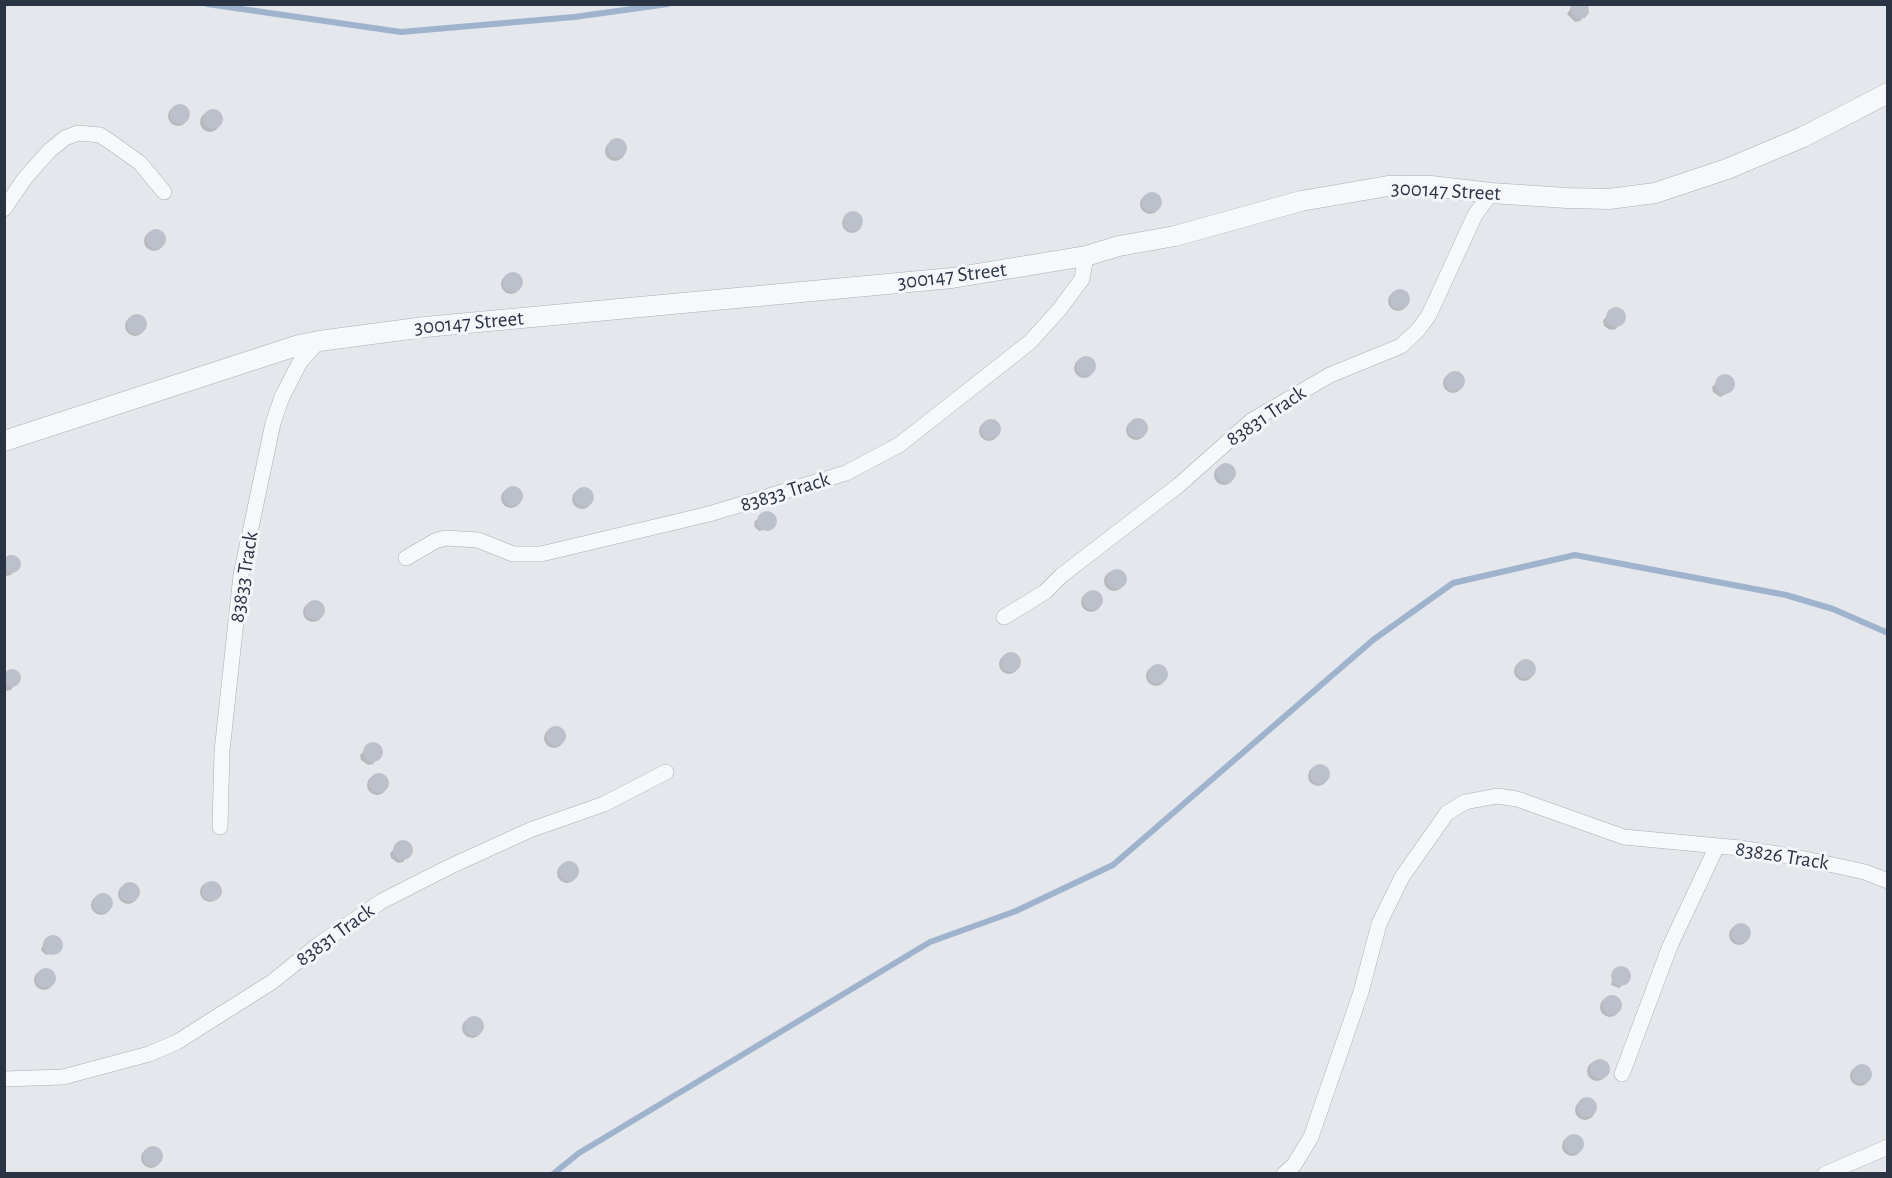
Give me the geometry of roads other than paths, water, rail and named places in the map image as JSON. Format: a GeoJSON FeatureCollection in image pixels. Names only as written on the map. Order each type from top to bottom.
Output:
{"type":"FeatureCollection","features":[{"type":"Feature","properties":{"kind":"street","name":"300147 Street"},"geometry":{"type":"LineString","coordinates":[[4,441],[298,345],[319,341],[425,327],[952,278],[1086,256],[1119,246],[1175,236],[1301,201],[1388,186],[1431,186],[1491,193],[1609,199],[1655,193],[1727,169],[1792,141],[1887,93]]}},
{"type":"Feature","properties":{"kind":"street"},"geometry":{"type":"LineString","coordinates":[[4,209],[25,178],[50,150],[65,138],[78,133],[100,135],[112,143],[140,163],[164,192]]}},
{"type":"Feature","properties":{"kind":"street","name":"83831 Track"},"geometry":{"type":"LineString","coordinates":[[1004,616],[1045,592],[1062,575],[1179,485],[1251,421],[1330,375],[1401,346],[1418,330],[1429,315],[1475,215],[1491,193]]}},
{"type":"Feature","properties":{"kind":"street","name":"83833 Track"},"geometry":{"type":"LineString","coordinates":[[406,558],[435,541],[445,538],[478,540],[513,554],[541,554],[710,514],[846,473],[899,445],[1030,342],[1059,310],[1082,279],[1086,256]]}},
{"type":"Feature","properties":{"kind":"street","name":"83833 Track"},"geometry":{"type":"LineString","coordinates":[[220,827],[222,751],[242,575],[273,423],[282,397],[300,362],[319,341]]}},
{"type":"Feature","properties":{"kind":"street","name":"83831 Track"},"geometry":{"type":"LineString","coordinates":[[4,1079],[63,1077],[149,1054],[177,1042],[272,982],[318,945],[382,901],[459,862],[530,830],[604,804],[666,772]]}},
{"type":"Feature","properties":{"kind":"street","name":"83826 Track"},"geometry":{"type":"LineString","coordinates":[[1284,1173],[1294,1165],[1311,1137],[1360,992],[1379,924],[1402,877],[1447,813],[1464,802],[1497,796],[1517,799],[1624,837],[1718,846],[1835,864],[1887,881]]}},
{"type":"Feature","properties":{"kind":"street"},"geometry":{"type":"LineString","coordinates":[[1622,1074],[1670,946],[1718,846]]}},
{"type":"Feature","properties":{"kind":"street"},"geometry":{"type":"LineString","coordinates":[[1825,1173],[1887,1147]]}},
{"type":"Feature","properties":{"kind":"waterway"},"geometry":{"type":"LineString","coordinates":[[207,4],[401,32],[574,17],[668,4]]}},
{"type":"Feature","properties":{"kind":"waterway"},"geometry":{"type":"LineString","coordinates":[[553,1174],[579,1153],[930,942],[1016,911],[1113,865],[1373,640],[1453,583],[1575,555],[1786,595],[1833,609],[1888,633]]}}]}
